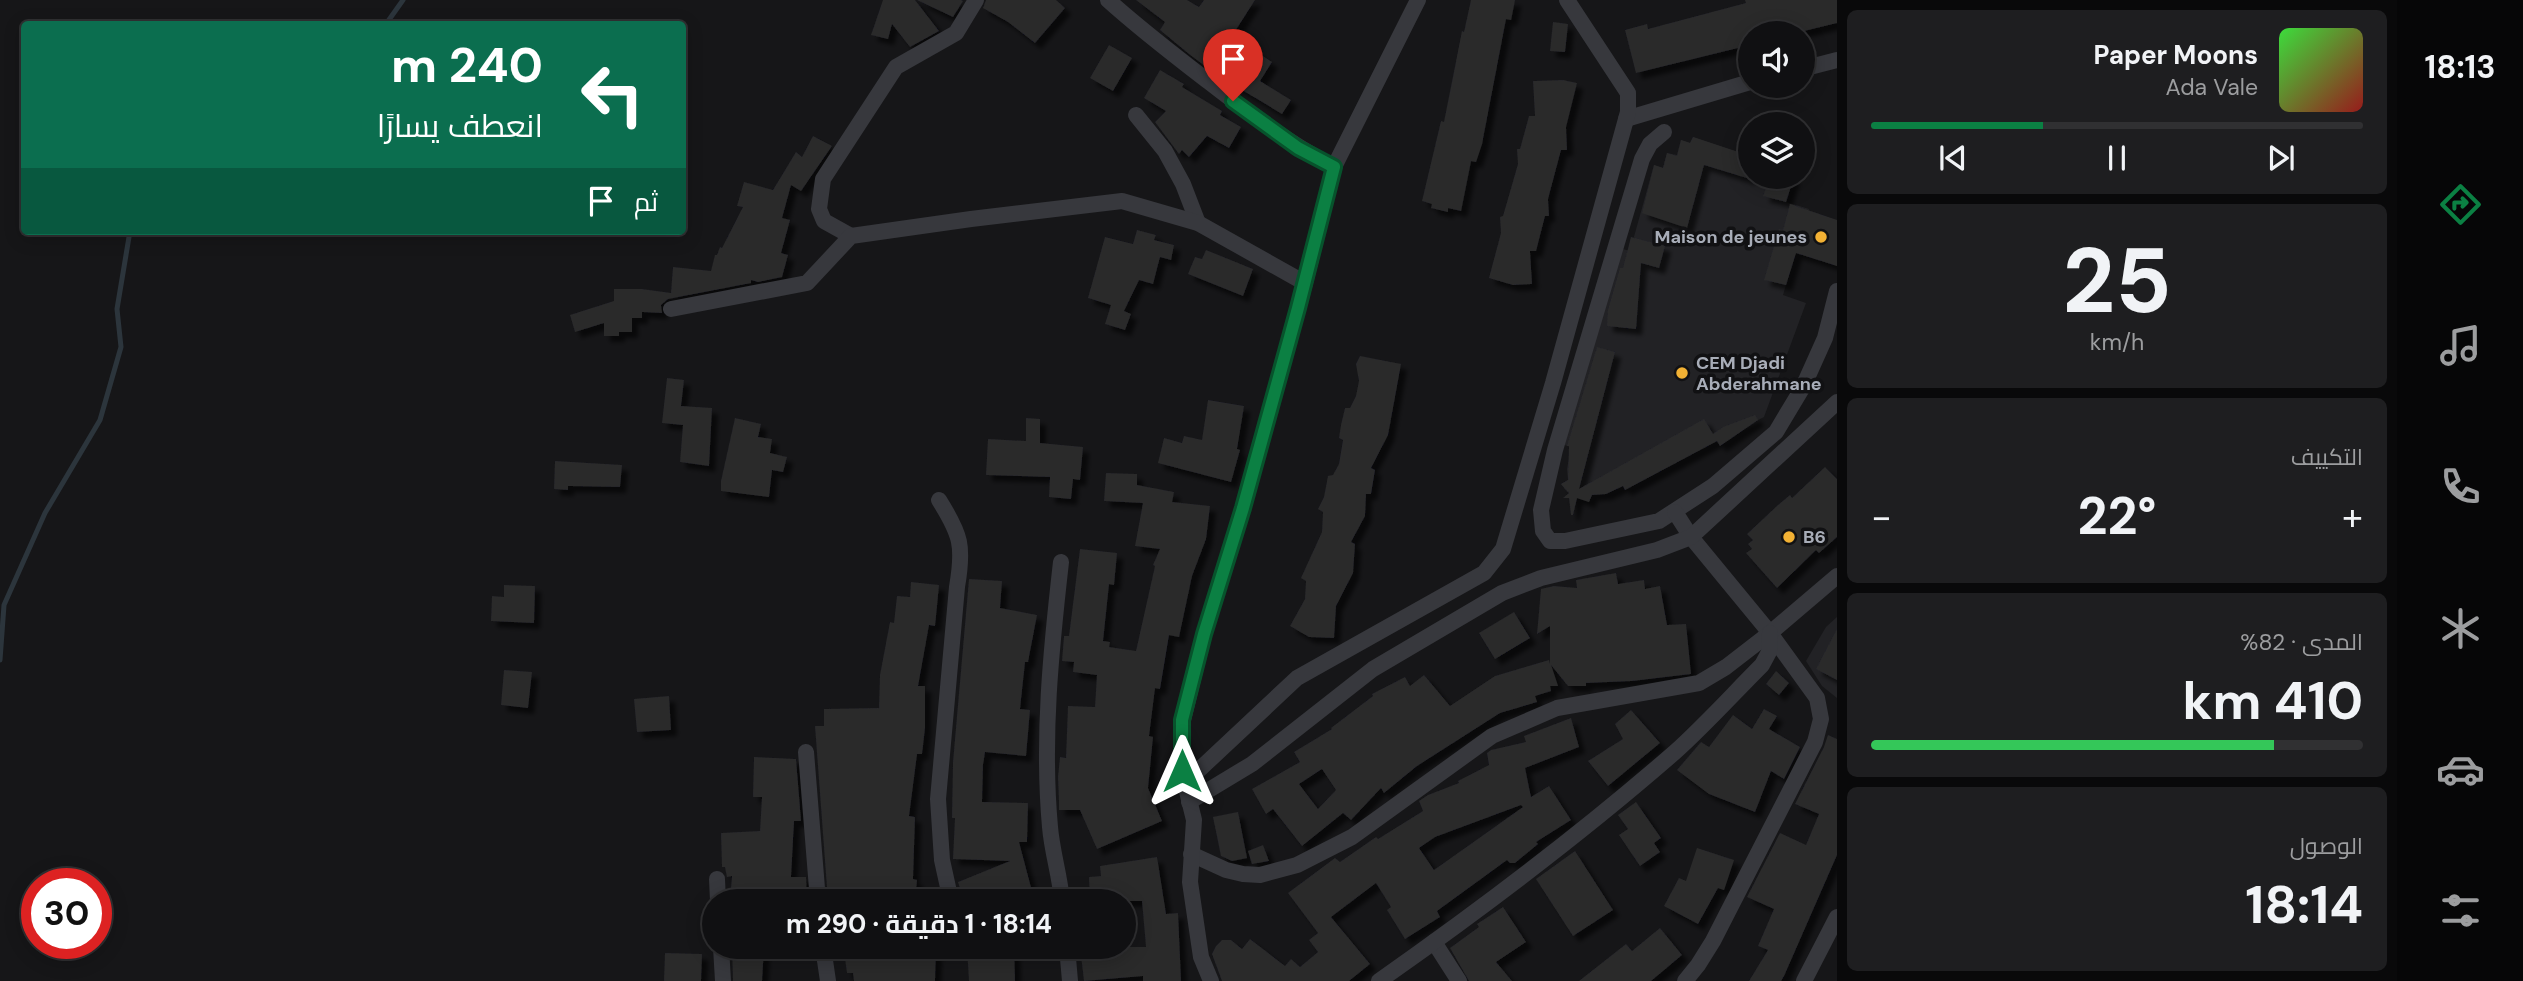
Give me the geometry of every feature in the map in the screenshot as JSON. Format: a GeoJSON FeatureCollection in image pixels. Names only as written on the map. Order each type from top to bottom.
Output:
{"type":"FeatureCollection","features":[{"type":"Feature","properties":{"kind":"street"},"geometry":{"type":"LineString","coordinates":[[976,0],[956,33],[896,67],[823,179],[819,208],[824,221],[851,236],[1122,201],[1198,223],[1305,283]]}},
{"type":"Feature","properties":{"kind":"street"},"geometry":{"type":"LineString","coordinates":[[1108,0],[1155,42],[1269,128],[1298,148],[1334,167]]}},
{"type":"Feature","properties":{"kind":"street"},"geometry":{"type":"LineString","coordinates":[[1211,981],[1201,957],[1190,882],[1195,820],[1182,771],[1182,720],[1204,634],[1243,508],[1305,283],[1334,167],[1418,0]]}},
{"type":"Feature","properties":{"kind":"street"},"geometry":{"type":"LineString","coordinates":[[1185,783],[1297,678],[1484,573],[1503,549],[1553,383],[1626,119],[1628,93],[1567,0]]}},
{"type":"Feature","properties":{"kind":"street"},"geometry":{"type":"LineString","coordinates":[[1815,66],[1837,60]]}},
{"type":"Feature","properties":{"kind":"street"},"geometry":{"type":"LineString","coordinates":[[1626,119],[1738,86]]}},
{"type":"Feature","properties":{"kind":"street"},"geometry":{"type":"LineString","coordinates":[[1136,115],[1165,151],[1183,184],[1198,223]]}},
{"type":"Feature","properties":{"kind":"street"},"geometry":{"type":"LineString","coordinates":[[1664,132],[1650,144],[1642,159],[1555,450],[1541,510],[1543,531],[1550,541],[1564,541],[1645,525],[1675,512],[1713,486],[1776,432],[1803,387],[1825,338],[1837,291]]}},
{"type":"Feature","properties":{"kind":"street"},"geometry":{"type":"LineString","coordinates":[[671,309],[807,283],[851,236]]}},
{"type":"Feature","properties":{"kind":"street"},"geometry":{"type":"LineString","coordinates":[[1189,802],[1252,764],[1373,669],[1502,593],[1541,578],[1657,550],[1691,537],[1837,402]]}},
{"type":"Feature","properties":{"kind":"street"},"geometry":{"type":"LineString","coordinates":[[939,500],[956,526],[962,555],[938,799],[942,860],[948,889]]}},
{"type":"Feature","properties":{"kind":"street"},"geometry":{"type":"LineString","coordinates":[[1675,512],[1691,537],[1770,633],[1817,698],[1821,719],[1819,733],[1713,941],[1685,981]]}},
{"type":"Feature","properties":{"kind":"street"},"geometry":{"type":"LineString","coordinates":[[1061,562],[1050,663],[1047,744],[1050,825],[1061,889]]}},
{"type":"Feature","properties":{"kind":"street"},"geometry":{"type":"LineString","coordinates":[[1191,854],[1226,870],[1243,874],[1269,873],[1297,865],[1353,837],[1492,736],[1557,708],[1699,683],[1726,667],[1770,633],[1837,576]]}},
{"type":"Feature","properties":{"kind":"street"},"geometry":{"type":"LineString","coordinates":[[1379,981],[1566,841],[1676,751],[1762,665],[1769,652],[1770,633]]}},
{"type":"Feature","properties":{"kind":"street"},"geometry":{"type":"LineString","coordinates":[[806,752],[817,889]]}},
{"type":"Feature","properties":{"kind":"street"},"geometry":{"type":"LineString","coordinates":[[717,879],[717,889]]}},
{"type":"Feature","properties":{"kind":"street"},"geometry":{"type":"LineString","coordinates":[[1804,981],[1837,917]]}},
{"type":"Feature","properties":{"kind":"street"},"geometry":{"type":"LineString","coordinates":[[1434,942],[1459,981]]}},
{"type":"Feature","properties":{"kind":"street"},"geometry":{"type":"LineString","coordinates":[[722,959],[723,981]]}},
{"type":"Feature","properties":{"kind":"street"},"geometry":{"type":"LineString","coordinates":[[825,959],[828,981]]}},
{"type":"Feature","properties":{"kind":"street"},"geometry":{"type":"LineString","coordinates":[[1068,959],[1070,981]]}},
{"type":"Feature","properties":{"kind":"shaded area","name":"CEM Djadi Abderahmane"},"geometry":{"type":"Polygon","coordinates":[[[1693,137],[1738,152],[1738,189],[1790,189],[1786,202],[1809,209],[1783,295],[1806,303],[1764,417],[1625,490],[1623,486],[1606,494],[1592,495],[1589,502],[1567,492],[1561,484],[1568,480],[1571,447],[1564,445],[1619,248],[1630,251],[1654,165],[1663,168],[1667,153],[1677,155],[1681,140],[1690,143],[1693,137]]]}},
{"type":"Feature","properties":{"kind":"shaded area"},"geometry":{"type":"Polygon","coordinates":[[[1837,617],[1837,698],[1822,686],[1806,661],[1826,627],[1837,617]]]}},
{"type":"Feature","properties":{"kind":"building"},"geometry":{"type":"Polygon","coordinates":[[[883,0],[915,0],[939,31],[910,47],[892,24],[888,39],[871,35],[883,0]]]}},
{"type":"Feature","properties":{"kind":"building"},"geometry":{"type":"Polygon","coordinates":[[[917,0],[961,0],[963,1],[953,17],[917,0]]]}},
{"type":"Feature","properties":{"kind":"building"},"geometry":{"type":"Polygon","coordinates":[[[986,0],[1056,0],[1065,8],[1035,43],[1008,22],[983,8],[986,0]]]}},
{"type":"Feature","properties":{"kind":"building"},"geometry":{"type":"Polygon","coordinates":[[[1136,0],[1187,0],[1199,7],[1204,0],[1255,0],[1232,36],[1272,62],[1260,81],[1291,100],[1282,114],[1217,75],[1189,54],[1160,30],[1165,22],[1136,0]]]}},
{"type":"Feature","properties":{"kind":"building"},"geometry":{"type":"Polygon","coordinates":[[[1471,0],[1515,0],[1511,20],[1506,19],[1482,144],[1476,162],[1471,161],[1461,211],[1448,208],[1448,212],[1431,208],[1432,204],[1422,201],[1441,121],[1444,122],[1471,0]]]}},
{"type":"Feature","properties":{"kind":"building"},"geometry":{"type":"Polygon","coordinates":[[[1745,0],[1837,0],[1837,23],[1815,28],[1815,21],[1738,21],[1738,48],[1636,73],[1625,30],[1647,24],[1648,29],[1746,3],[1745,0]]]}},
{"type":"Feature","properties":{"kind":"building"},"geometry":{"type":"Polygon","coordinates":[[[1553,22],[1568,24],[1565,52],[1550,51],[1553,22]]]}},
{"type":"Feature","properties":{"kind":"building"},"geometry":{"type":"Polygon","coordinates":[[[1109,45],[1132,58],[1113,91],[1090,78],[1109,45]]]}},
{"type":"Feature","properties":{"kind":"building"},"geometry":{"type":"Polygon","coordinates":[[[1160,70],[1184,84],[1182,87],[1222,111],[1220,115],[1241,127],[1229,148],[1207,136],[1189,157],[1182,150],[1179,154],[1155,122],[1166,111],[1144,98],[1160,70]]]}},
{"type":"Feature","properties":{"kind":"building"},"geometry":{"type":"Polygon","coordinates":[[[1563,80],[1577,83],[1566,127],[1567,150],[1561,150],[1548,199],[1549,216],[1545,216],[1536,251],[1530,251],[1532,284],[1513,285],[1489,278],[1501,233],[1500,217],[1503,216],[1518,164],[1517,149],[1520,149],[1529,116],[1535,116],[1533,81],[1563,80]]]}},
{"type":"Feature","properties":{"kind":"building"},"geometry":{"type":"Polygon","coordinates":[[[813,136],[832,146],[801,191],[791,185],[782,218],[790,220],[781,253],[788,255],[782,277],[758,282],[751,280],[751,283],[668,299],[661,305],[662,313],[642,312],[642,318],[632,318],[632,332],[619,332],[619,336],[604,336],[604,323],[575,332],[570,315],[614,301],[614,289],[671,293],[673,267],[711,271],[715,255],[720,247],[722,248],[743,207],[737,206],[744,182],[773,190],[796,152],[802,157],[813,136]]]}},
{"type":"Feature","properties":{"kind":"building"},"geometry":{"type":"Polygon","coordinates":[[[1693,137],[1738,152],[1738,175],[1704,165],[1687,228],[1642,213],[1654,165],[1663,168],[1667,153],[1677,156],[1681,140],[1690,143],[1693,137]]]}},
{"type":"Feature","properties":{"kind":"building"},"geometry":{"type":"Polygon","coordinates":[[[1766,189],[1790,189],[1786,202],[1763,196],[1766,189]]]}},
{"type":"Feature","properties":{"kind":"building"},"geometry":{"type":"Polygon","coordinates":[[[1790,204],[1837,220],[1837,266],[1796,253],[1786,285],[1764,280],[1779,229],[1783,230],[1790,204]]]}},
{"type":"Feature","properties":{"kind":"building"},"geometry":{"type":"Polygon","coordinates":[[[1137,230],[1156,235],[1154,240],[1174,245],[1171,260],[1160,257],[1153,284],[1139,280],[1124,311],[1131,314],[1125,330],[1105,324],[1111,305],[1088,298],[1105,237],[1133,244],[1137,230]]]}},
{"type":"Feature","properties":{"kind":"building"},"geometry":{"type":"Polygon","coordinates":[[[1631,237],[1665,246],[1659,268],[1641,263],[1636,329],[1607,326],[1608,310],[1631,237]]]}},
{"type":"Feature","properties":{"kind":"building"},"geometry":{"type":"Polygon","coordinates":[[[1206,250],[1253,269],[1243,296],[1188,274],[1195,257],[1202,259],[1206,250]]]}},
{"type":"Feature","properties":{"kind":"building"},"geometry":{"type":"Polygon","coordinates":[[[1597,347],[1615,352],[1579,489],[1704,419],[1713,434],[1723,427],[1755,415],[1758,420],[1720,446],[1717,441],[1625,490],[1623,486],[1606,494],[1592,495],[1589,502],[1577,498],[1571,515],[1569,498],[1563,498],[1569,493],[1561,484],[1568,480],[1567,446],[1597,347]]]}},
{"type":"Feature","properties":{"kind":"building"},"geometry":{"type":"Polygon","coordinates":[[[1360,356],[1401,364],[1388,435],[1371,468],[1375,470],[1371,494],[1366,494],[1365,516],[1351,542],[1355,544],[1353,573],[1336,606],[1334,638],[1309,637],[1290,626],[1305,599],[1306,581],[1301,578],[1322,532],[1323,512],[1318,509],[1324,497],[1328,476],[1333,475],[1339,464],[1343,440],[1339,438],[1341,425],[1345,408],[1350,408],[1356,396],[1359,381],[1356,364],[1360,356]]]}},
{"type":"Feature","properties":{"kind":"building"},"geometry":{"type":"Polygon","coordinates":[[[667,378],[684,380],[681,406],[712,408],[709,466],[680,462],[683,425],[662,423],[667,378]]]}},
{"type":"Feature","properties":{"kind":"building"},"geometry":{"type":"Polygon","coordinates":[[[1208,400],[1244,406],[1237,449],[1240,450],[1231,482],[1158,463],[1164,438],[1182,443],[1184,436],[1202,440],[1208,400]]]}},
{"type":"Feature","properties":{"kind":"building"},"geometry":{"type":"Polygon","coordinates":[[[735,418],[761,424],[758,437],[772,439],[770,453],[787,457],[783,472],[772,470],[769,497],[721,491],[735,418]]]}},
{"type":"Feature","properties":{"kind":"building"},"geometry":{"type":"Polygon","coordinates":[[[1026,418],[1040,419],[1040,443],[1083,447],[1080,480],[1073,479],[1071,499],[1049,497],[1050,477],[986,475],[988,439],[1026,441],[1026,418]]]}},
{"type":"Feature","properties":{"kind":"building"},"geometry":{"type":"Polygon","coordinates":[[[555,461],[622,465],[620,487],[568,486],[568,490],[554,489],[555,461]]]}},
{"type":"Feature","properties":{"kind":"building","name":"B6"},"geometry":{"type":"Polygon","coordinates":[[[1825,467],[1837,479],[1837,537],[1819,553],[1816,550],[1777,588],[1746,553],[1752,549],[1748,544],[1753,540],[1747,534],[1825,467]]]}},
{"type":"Feature","properties":{"kind":"building"},"geometry":{"type":"Polygon","coordinates":[[[1106,473],[1137,474],[1137,485],[1174,492],[1172,502],[1210,506],[1206,539],[1192,576],[1179,637],[1169,635],[1160,689],[1155,688],[1149,736],[1153,737],[1148,788],[1162,821],[1097,849],[1080,810],[1059,810],[1058,777],[1060,757],[1066,758],[1068,706],[1095,707],[1097,675],[1073,672],[1074,662],[1062,661],[1064,636],[1069,636],[1080,549],[1117,553],[1114,585],[1109,584],[1103,641],[1110,642],[1109,647],[1136,651],[1155,566],[1153,565],[1160,549],[1135,546],[1143,503],[1104,501],[1106,473]]]}},
{"type":"Feature","properties":{"kind":"building"},"geometry":{"type":"Polygon","coordinates":[[[1616,573],[1618,584],[1644,580],[1645,589],[1660,586],[1667,625],[1686,624],[1691,674],[1568,686],[1551,665],[1558,686],[1550,686],[1551,691],[1535,696],[1537,702],[1500,713],[1417,766],[1384,793],[1381,788],[1351,820],[1343,813],[1302,846],[1273,809],[1266,814],[1252,789],[1300,762],[1294,752],[1332,729],[1373,696],[1372,694],[1405,677],[1410,686],[1424,675],[1450,706],[1495,676],[1549,660],[1550,664],[1550,626],[1537,634],[1541,589],[1554,586],[1577,588],[1576,580],[1616,573]],[[1322,769],[1299,784],[1318,809],[1336,790],[1322,769]]]}},
{"type":"Feature","properties":{"kind":"building"},"geometry":{"type":"Polygon","coordinates":[[[969,579],[1002,581],[1000,608],[1037,615],[1028,662],[1025,662],[1020,709],[1030,710],[1026,756],[985,752],[982,802],[1028,803],[1027,842],[1019,842],[1031,889],[960,889],[958,882],[1010,861],[953,859],[953,762],[969,579]]]}},
{"type":"Feature","properties":{"kind":"building"},"geometry":{"type":"Polygon","coordinates":[[[911,582],[939,585],[935,626],[929,625],[918,686],[925,686],[925,728],[922,754],[917,754],[909,816],[915,817],[913,879],[917,880],[916,889],[827,889],[815,726],[824,726],[824,709],[879,708],[880,675],[890,622],[894,623],[897,596],[910,597],[911,582]]]}},
{"type":"Feature","properties":{"kind":"building"},"geometry":{"type":"Polygon","coordinates":[[[504,585],[535,586],[534,623],[491,621],[492,596],[504,597],[504,585]]]}},
{"type":"Feature","properties":{"kind":"building"},"geometry":{"type":"Polygon","coordinates":[[[1514,612],[1530,638],[1495,659],[1479,633],[1514,612]]]}},
{"type":"Feature","properties":{"kind":"building"},"geometry":{"type":"Polygon","coordinates":[[[1837,629],[1837,680],[1816,669],[1837,629]]]}},
{"type":"Feature","properties":{"kind":"building"},"geometry":{"type":"Polygon","coordinates":[[[504,670],[532,672],[528,708],[501,705],[504,670]]]}},
{"type":"Feature","properties":{"kind":"building"},"geometry":{"type":"Polygon","coordinates":[[[1776,671],[1789,683],[1779,695],[1766,684],[1776,671]]]}},
{"type":"Feature","properties":{"kind":"building"},"geometry":{"type":"Polygon","coordinates":[[[669,696],[671,730],[637,732],[634,699],[669,696]]]}},
{"type":"Feature","properties":{"kind":"building"},"geometry":{"type":"Polygon","coordinates":[[[1764,709],[1777,716],[1769,729],[1800,747],[1784,779],[1771,771],[1755,812],[1709,794],[1677,770],[1701,742],[1709,747],[1733,715],[1752,729],[1764,709]]]}},
{"type":"Feature","properties":{"kind":"building"},"geometry":{"type":"Polygon","coordinates":[[[1631,710],[1660,743],[1608,786],[1588,761],[1623,739],[1615,724],[1631,710]]]}},
{"type":"Feature","properties":{"kind":"building"},"geometry":{"type":"Polygon","coordinates":[[[1571,718],[1579,747],[1525,768],[1531,797],[1549,786],[1571,820],[1536,842],[1538,844],[1515,863],[1507,860],[1437,911],[1440,917],[1405,939],[1387,910],[1391,907],[1376,883],[1331,917],[1370,964],[1349,981],[1222,981],[1212,954],[1222,940],[1231,940],[1242,949],[1250,939],[1285,966],[1291,959],[1300,967],[1318,952],[1309,940],[1318,933],[1288,893],[1335,858],[1340,862],[1376,837],[1378,839],[1423,811],[1419,801],[1428,795],[1459,783],[1458,781],[1489,765],[1487,753],[1491,750],[1526,742],[1524,736],[1571,718]],[[1521,805],[1435,837],[1419,848],[1434,870],[1523,807],[1521,805]]]}},
{"type":"Feature","properties":{"kind":"building"},"geometry":{"type":"Polygon","coordinates":[[[1828,735],[1837,739],[1837,855],[1781,981],[1749,981],[1768,950],[1758,946],[1774,909],[1747,897],[1780,833],[1806,845],[1819,814],[1795,804],[1828,735]]]}},
{"type":"Feature","properties":{"kind":"building"},"geometry":{"type":"Polygon","coordinates":[[[754,757],[796,759],[801,821],[794,821],[791,877],[806,877],[806,889],[731,889],[732,876],[727,877],[725,867],[722,867],[721,833],[760,831],[762,797],[753,797],[754,757]]]}},
{"type":"Feature","properties":{"kind":"building"},"geometry":{"type":"Polygon","coordinates":[[[1636,802],[1661,838],[1654,843],[1660,852],[1640,866],[1619,835],[1628,829],[1618,815],[1636,802]]]}},
{"type":"Feature","properties":{"kind":"building"},"geometry":{"type":"Polygon","coordinates":[[[1238,812],[1247,858],[1232,861],[1221,856],[1213,817],[1238,812]]]}},
{"type":"Feature","properties":{"kind":"building"},"geometry":{"type":"Polygon","coordinates":[[[1263,845],[1269,861],[1252,864],[1248,851],[1263,845]]]}},
{"type":"Feature","properties":{"kind":"building"},"geometry":{"type":"Polygon","coordinates":[[[1697,848],[1734,860],[1724,890],[1718,888],[1698,924],[1664,906],[1679,878],[1686,881],[1697,848]]]}},
{"type":"Feature","properties":{"kind":"building"},"geometry":{"type":"Polygon","coordinates":[[[1575,851],[1613,910],[1573,936],[1536,879],[1575,851]]]}},
{"type":"Feature","properties":{"kind":"building"},"geometry":{"type":"Polygon","coordinates":[[[1157,857],[1166,914],[1178,913],[1181,981],[1143,981],[1143,976],[1084,981],[1081,959],[1136,959],[1136,947],[1146,947],[1142,901],[1136,901],[1136,889],[1090,889],[1089,877],[1101,876],[1100,866],[1157,857]]]}},
{"type":"Feature","properties":{"kind":"building"},"geometry":{"type":"Polygon","coordinates":[[[1503,907],[1526,942],[1496,962],[1512,981],[1469,981],[1450,948],[1479,927],[1477,924],[1503,907]]]}},
{"type":"Feature","properties":{"kind":"building"},"geometry":{"type":"Polygon","coordinates":[[[1660,928],[1682,955],[1651,981],[1579,981],[1626,944],[1632,951],[1660,928]]]}},
{"type":"Feature","properties":{"kind":"building"},"geometry":{"type":"Polygon","coordinates":[[[665,953],[702,954],[701,981],[664,981],[665,953]]]}},
{"type":"Feature","properties":{"kind":"building"},"geometry":{"type":"Polygon","coordinates":[[[732,959],[763,959],[762,981],[733,981],[732,959]]]}},
{"type":"Feature","properties":{"kind":"building"},"geometry":{"type":"Polygon","coordinates":[[[845,959],[936,959],[935,981],[854,981],[853,973],[847,973],[845,959]]]}},
{"type":"Feature","properties":{"kind":"building"},"geometry":{"type":"Polygon","coordinates":[[[968,959],[1014,959],[1015,981],[969,981],[968,959]]]}},
{"type":"Feature","properties":{"kind":"waterway"},"geometry":{"type":"LineString","coordinates":[[388,21],[403,0]]}},
{"type":"Feature","properties":{"kind":"waterway"},"geometry":{"type":"LineString","coordinates":[[0,660],[4,605],[45,513],[100,420],[121,347],[117,309],[129,235]]}},
{"type":"Feature","properties":{"kind":"place","name":"Maison de jeunes"},"geometry":{"type":"Point","coordinates":[1821,237]}},
{"type":"Feature","properties":{"kind":"place","name":"CEM Djadi Abderahmane"},"geometry":{"type":"Point","coordinates":[1682,373]}},
{"type":"Feature","properties":{"kind":"place","name":"B6"},"geometry":{"type":"Point","coordinates":[1789,537]}},
{"type":"Feature","properties":{"kind":"route"},"geometry":{"type":"LineString","coordinates":[[1182,771],[1182,720],[1204,634],[1243,508],[1305,283],[1334,167],[1298,148],[1233,101]]}}]}
